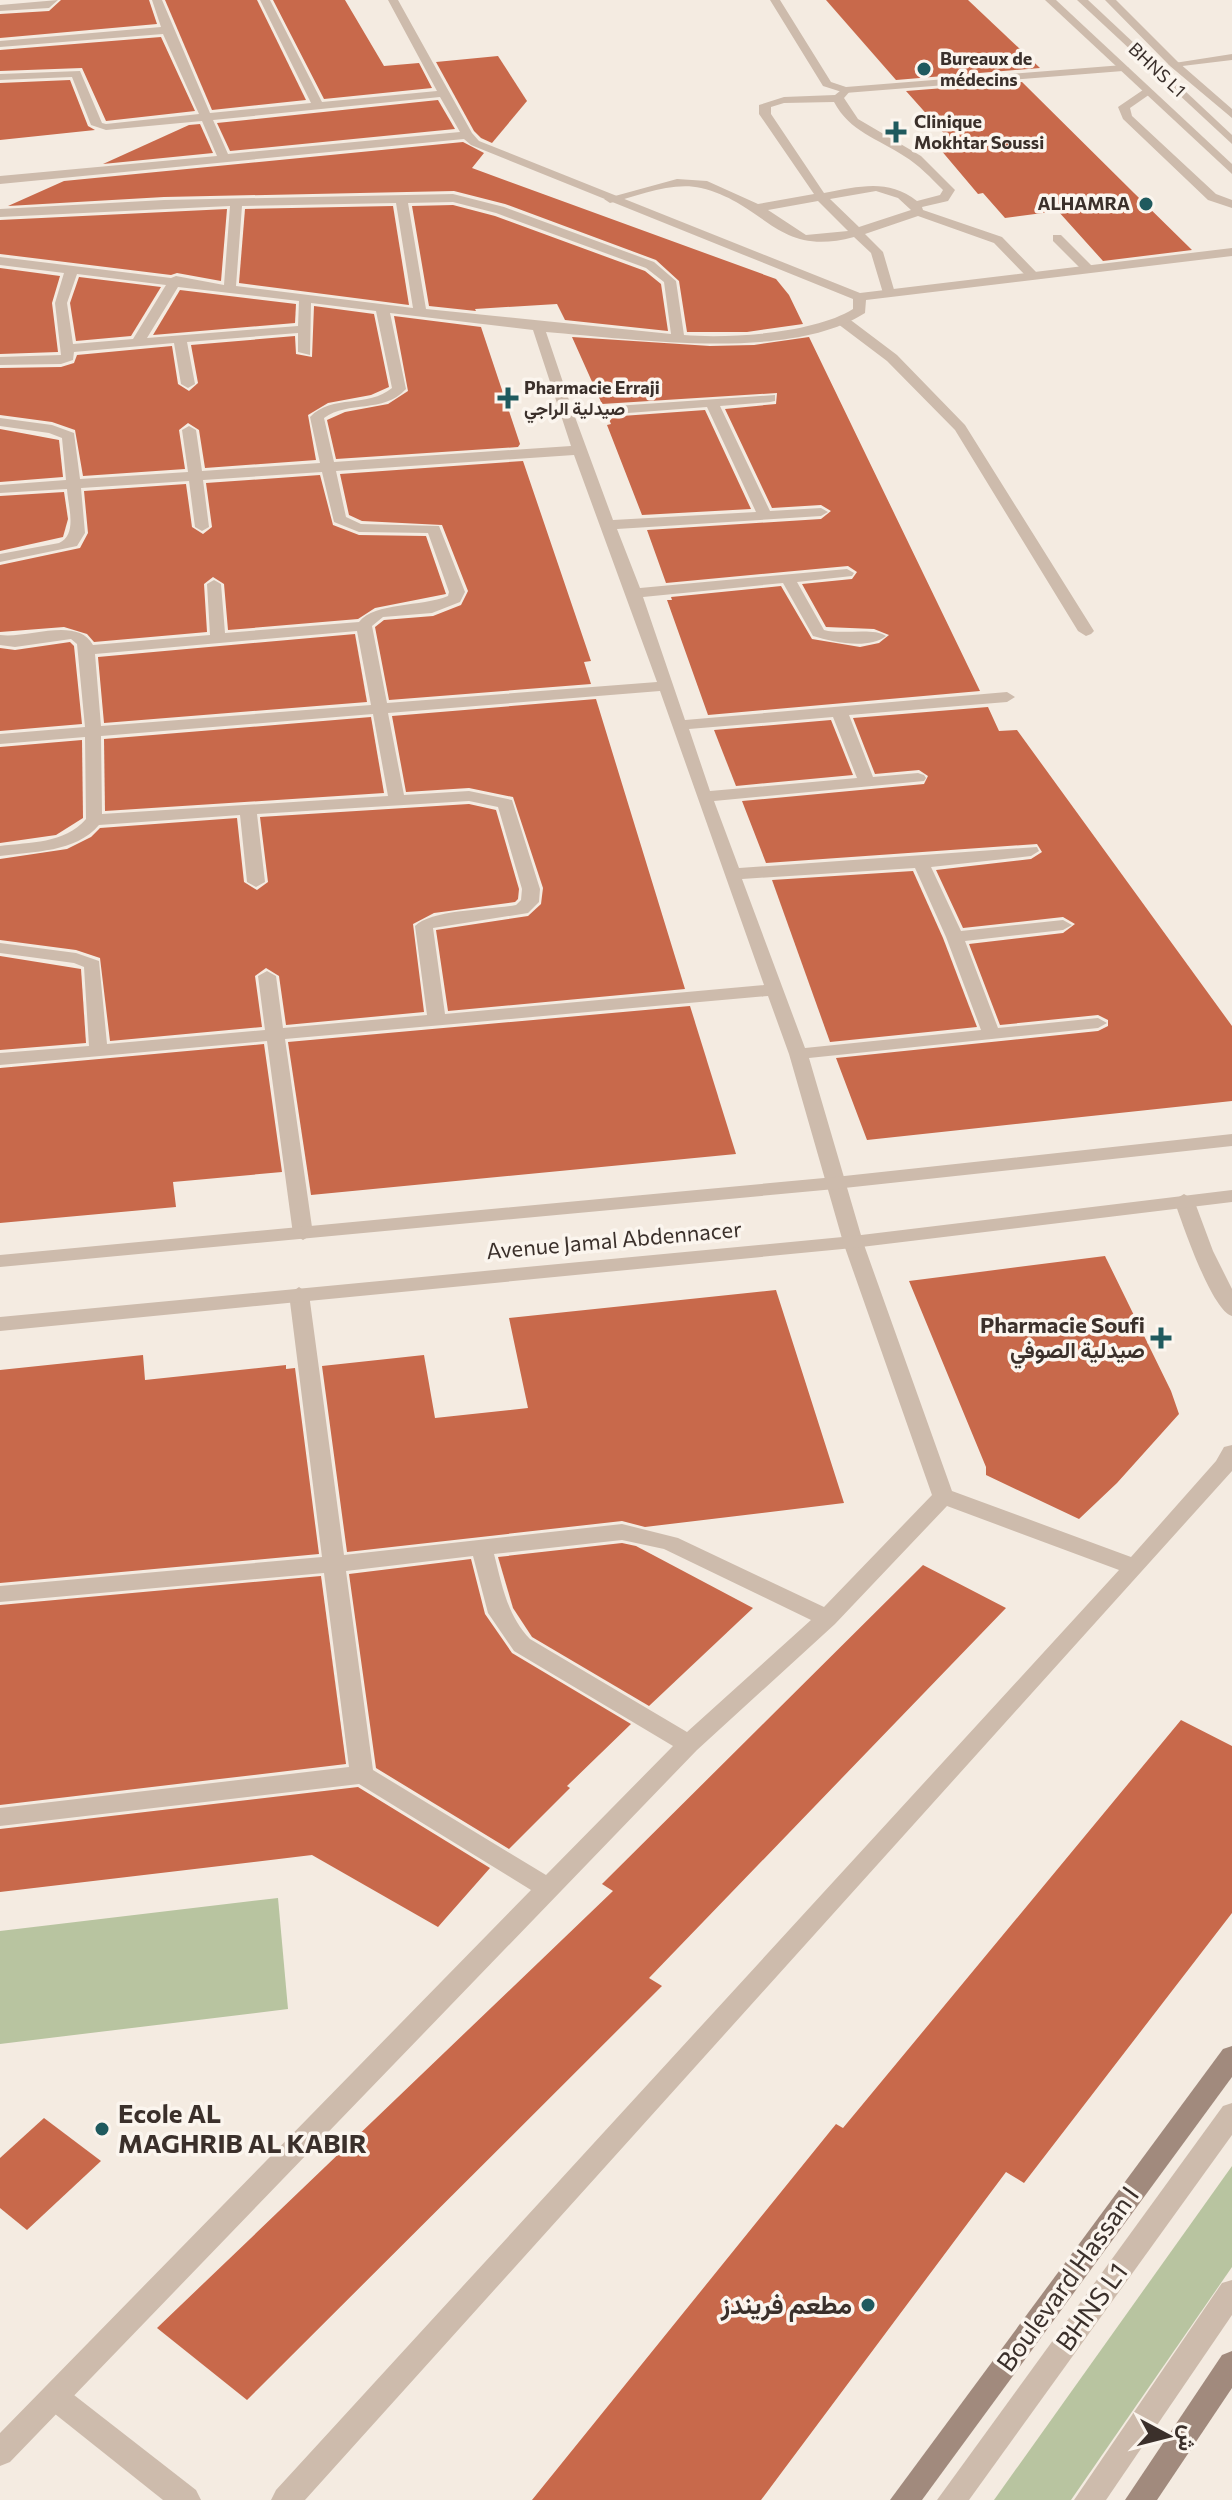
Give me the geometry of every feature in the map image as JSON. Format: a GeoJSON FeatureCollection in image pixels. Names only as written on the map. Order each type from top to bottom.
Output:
{"type":"FeatureCollection","features":[{"type":"Feature","properties":{"kind":"main road","name":"Boulevard Hassan I"},"geometry":{"type":"LineString","coordinates":[[905,2500],[1232,2057]]}},
{"type":"Feature","properties":{"kind":"main road"},"geometry":{"type":"LineString","coordinates":[[1140,2500],[1232,2364]]}},
{"type":"Feature","properties":{"kind":"street"},"geometry":{"type":"LineString","coordinates":[[0,8],[49,5],[53,0]]}},
{"type":"Feature","properties":{"kind":"street"},"geometry":{"type":"LineString","coordinates":[[157,0],[167,30],[225,160]]}},
{"type":"Feature","properties":{"kind":"street"},"geometry":{"type":"LineString","coordinates":[[265,0],[318,106]]}},
{"type":"Feature","properties":{"kind":"street"},"geometry":{"type":"LineString","coordinates":[[393,0],[467,135],[494,153],[859,297],[1232,252]]}},
{"type":"Feature","properties":{"kind":"street"},"geometry":{"type":"LineString","coordinates":[[775,0],[827,84],[842,94]]}},
{"type":"Feature","properties":{"kind":"street"},"geometry":{"type":"LineString","coordinates":[[1050,0],[1232,170]]}},
{"type":"Feature","properties":{"kind":"street","name":"BHNS L1"},"geometry":{"type":"LineString","coordinates":[[1082,0],[1232,141]]}},
{"type":"Feature","properties":{"kind":"street","name":"BHNS L1"},"geometry":{"type":"LineString","coordinates":[[1094,0],[1232,134]]}},
{"type":"Feature","properties":{"kind":"street"},"geometry":{"type":"LineString","coordinates":[[1110,0],[1174,64],[1232,115]]}},
{"type":"Feature","properties":{"kind":"street"},"geometry":{"type":"LineString","coordinates":[[0,44],[167,30]]}},
{"type":"Feature","properties":{"kind":"street"},"geometry":{"type":"LineString","coordinates":[[1174,64],[1232,57]]}},
{"type":"Feature","properties":{"kind":"street"},"geometry":{"type":"LineString","coordinates":[[889,293],[877,252],[822,198],[765,114],[765,105],[842,94],[1123,68]]}},
{"type":"Feature","properties":{"kind":"street"},"geometry":{"type":"LineString","coordinates":[[0,77],[76,73],[97,125],[101,126],[446,93]]}},
{"type":"Feature","properties":{"kind":"street"},"geometry":{"type":"LineString","coordinates":[[1147,92],[1124,107],[1127,117],[1212,197],[1232,204]]}},
{"type":"Feature","properties":{"kind":"street"},"geometry":{"type":"LineString","coordinates":[[610,199],[677,183],[703,184],[757,208],[805,239],[823,239],[859,231],[944,198],[949,190],[916,158],[872,138],[842,108],[842,94]]}},
{"type":"Feature","properties":{"kind":"street"},"geometry":{"type":"LineString","coordinates":[[0,180],[467,135]]}},
{"type":"Feature","properties":{"kind":"street"},"geometry":{"type":"LineString","coordinates":[[757,208],[887,188],[916,208],[998,240],[1033,276]]}},
{"type":"Feature","properties":{"kind":"street"},"geometry":{"type":"LineString","coordinates":[[0,213],[164,204],[453,198],[478,203],[650,265],[670,281],[678,339]]}},
{"type":"Feature","properties":{"kind":"street"},"geometry":{"type":"LineString","coordinates":[[402,200],[420,311]]}},
{"type":"Feature","properties":{"kind":"street"},"geometry":{"type":"LineString","coordinates":[[230,287],[236,204]]}},
{"type":"Feature","properties":{"kind":"street"},"geometry":{"type":"LineString","coordinates":[[1057,238],[1088,269]]}},
{"type":"Feature","properties":{"kind":"street"},"geometry":{"type":"LineString","coordinates":[[0,261],[176,280],[538,327],[678,339],[745,339],[809,331],[843,321],[860,310],[859,297]]}},
{"type":"Feature","properties":{"kind":"street"},"geometry":{"type":"LineString","coordinates":[[0,361],[61,360],[68,357],[61,303],[72,269]]}},
{"type":"Feature","properties":{"kind":"street"},"geometry":{"type":"LineString","coordinates":[[138,341],[176,280]]}},
{"type":"Feature","properties":{"kind":"street"},"geometry":{"type":"LineString","coordinates":[[305,297],[305,352]]}},
{"type":"Feature","properties":{"kind":"street"},"geometry":{"type":"LineString","coordinates":[[87,650],[364,626],[372,616],[381,613],[445,605],[455,599],[457,592],[437,530],[425,526],[373,528],[350,525],[339,519],[317,417],[381,401],[399,389],[382,307]]}},
{"type":"Feature","properties":{"kind":"street"},"geometry":{"type":"LineString","coordinates":[[843,321],[892,358],[960,428],[1086,631]]}},
{"type":"Feature","properties":{"kind":"street"},"geometry":{"type":"LineString","coordinates":[[538,327],[579,450],[634,593],[704,797],[798,1054],[853,1242],[943,1496]]}},
{"type":"Feature","properties":{"kind":"street"},"geometry":{"type":"LineString","coordinates":[[69,348],[305,329]]}},
{"type":"Feature","properties":{"kind":"street"},"geometry":{"type":"LineString","coordinates":[[180,339],[188,384]]}},
{"type":"Feature","properties":{"kind":"street"},"geometry":{"type":"LineString","coordinates":[[567,414],[770,398]]}},
{"type":"Feature","properties":{"kind":"street"},"geometry":{"type":"LineString","coordinates":[[712,404],[764,514]]}},
{"type":"Feature","properties":{"kind":"street"},"geometry":{"type":"LineString","coordinates":[[0,422],[67,433],[78,533],[72,543],[0,558]]}},
{"type":"Feature","properties":{"kind":"street"},"geometry":{"type":"LineString","coordinates":[[189,430],[202,527]]}},
{"type":"Feature","properties":{"kind":"street"},"geometry":{"type":"LineString","coordinates":[[0,489],[72,487],[579,450]]}},
{"type":"Feature","properties":{"kind":"street"},"geometry":{"type":"LineString","coordinates":[[608,525],[821,512]]}},
{"type":"Feature","properties":{"kind":"street"},"geometry":{"type":"LineString","coordinates":[[634,593],[847,573]]}},
{"type":"Feature","properties":{"kind":"street"},"geometry":{"type":"LineString","coordinates":[[788,579],[818,633],[840,639],[878,636]]}},
{"type":"Feature","properties":{"kind":"street"},"geometry":{"type":"LineString","coordinates":[[214,584],[218,640]]}},
{"type":"Feature","properties":{"kind":"street"},"geometry":{"type":"LineString","coordinates":[[364,626],[382,707],[397,800]]}},
{"type":"Feature","properties":{"kind":"street"},"geometry":{"type":"LineString","coordinates":[[0,640],[15,642],[71,634],[79,635],[86,642],[93,733],[94,820],[86,833],[72,839],[0,851]]}},
{"type":"Feature","properties":{"kind":"street"},"geometry":{"type":"LineString","coordinates":[[0,739],[665,686]]}},
{"type":"Feature","properties":{"kind":"street"},"geometry":{"type":"LineString","coordinates":[[680,725],[1007,697]]}},
{"type":"Feature","properties":{"kind":"street"},"geometry":{"type":"LineString","coordinates":[[839,711],[867,783]]}},
{"type":"Feature","properties":{"kind":"street"},"geometry":{"type":"LineString","coordinates":[[704,797],[918,778]]}},
{"type":"Feature","properties":{"kind":"street"},"geometry":{"type":"LineString","coordinates":[[94,820],[479,796],[502,801],[506,804],[531,889],[530,902],[516,911],[433,922],[424,926],[437,1021]]}},
{"type":"Feature","properties":{"kind":"street"},"geometry":{"type":"LineString","coordinates":[[248,810],[256,882]]}},
{"type":"Feature","properties":{"kind":"street"},"geometry":{"type":"LineString","coordinates":[[732,874],[921,863],[1031,851]]}},
{"type":"Feature","properties":{"kind":"street"},"geometry":{"type":"LineString","coordinates":[[921,863],[955,937],[992,1035]]}},
{"type":"Feature","properties":{"kind":"street"},"geometry":{"type":"LineString","coordinates":[[955,937],[1063,925]]}},
{"type":"Feature","properties":{"kind":"street"},"geometry":{"type":"LineString","coordinates":[[0,948],[31,955],[79,957],[93,965],[98,1050]]}},
{"type":"Feature","properties":{"kind":"street"},"geometry":{"type":"LineString","coordinates":[[267,976],[303,1234]]}},
{"type":"Feature","properties":{"kind":"street"},"geometry":{"type":"LineString","coordinates":[[0,1059],[773,990]]}},
{"type":"Feature","properties":{"kind":"street"},"geometry":{"type":"LineString","coordinates":[[798,1054],[1098,1023]]}},
{"type":"Feature","properties":{"kind":"street","name":"Avenue Jamal Abdennacer"},"geometry":{"type":"LineString","coordinates":[[0,1261],[835,1183],[1232,1140]]}},
{"type":"Feature","properties":{"kind":"street","name":"Avenue Jamal Abdennacer"},"geometry":{"type":"LineString","coordinates":[[0,1324],[853,1242],[1232,1196]]}},
{"type":"Feature","properties":{"kind":"street"},"geometry":{"type":"LineString","coordinates":[[1184,1200],[1203,1251],[1232,1309]]}},
{"type":"Feature","properties":{"kind":"street"},"geometry":{"type":"LineString","coordinates":[[299,1294],[362,1775]]}},
{"type":"Feature","properties":{"kind":"street"},"geometry":{"type":"LineString","coordinates":[[286,2500],[1135,1567],[1224,1466],[1232,1452]]}},
{"type":"Feature","properties":{"kind":"street"},"geometry":{"type":"LineString","coordinates":[[943,1496],[1135,1567]]}},
{"type":"Feature","properties":{"kind":"street"},"geometry":{"type":"LineString","coordinates":[[0,2453],[689,1744],[827,1618],[943,1496]]}},
{"type":"Feature","properties":{"kind":"street"},"geometry":{"type":"LineString","coordinates":[[0,1594],[336,1564],[622,1532],[670,1543],[827,1618]]}},
{"type":"Feature","properties":{"kind":"street"},"geometry":{"type":"LineString","coordinates":[[482,1549],[500,1617],[511,1635],[522,1645],[689,1744]]}},
{"type":"Feature","properties":{"kind":"street"},"geometry":{"type":"LineString","coordinates":[[0,1817],[362,1775],[548,1888]]}},
{"type":"Feature","properties":{"kind":"street","name":"BHNS L1"},"geometry":{"type":"LineString","coordinates":[[952,2500],[1232,2114]]}},
{"type":"Feature","properties":{"kind":"street"},"geometry":{"type":"LineString","coordinates":[[1089,2500],[1232,2292]]}},
{"type":"Feature","properties":{"kind":"street"},"geometry":{"type":"LineString","coordinates":[[55,2397],[186,2500]]}},
{"type":"Feature","properties":{"kind":"green space"},"geometry":{"type":"Polygon","coordinates":[[[278,1898],[288,2009],[0,2044],[0,1931],[278,1898]]]}},
{"type":"Feature","properties":{"kind":"green space"},"geometry":{"type":"Polygon","coordinates":[[[1232,2166],[1232,2267],[1071,2500],[994,2500],[1232,2166]]]}},
{"type":"Feature","properties":{"kind":"building"},"geometry":{"type":"Polygon","coordinates":[[[61,0],[149,0],[157,24],[0,38],[0,14],[49,11],[61,0]]]}},
{"type":"Feature","properties":{"kind":"building"},"geometry":{"type":"Polygon","coordinates":[[[165,0],[257,0],[306,100],[212,110],[165,0]]]}},
{"type":"Feature","properties":{"kind":"building"},"geometry":{"type":"Polygon","coordinates":[[[273,0],[345,0],[384,66],[419,63],[432,88],[324,99],[273,0]]]}},
{"type":"Feature","properties":{"kind":"building"},"geometry":{"type":"Polygon","coordinates":[[[826,0],[968,0],[1040,68],[896,80],[826,0]]]}},
{"type":"Feature","properties":{"kind":"building"},"geometry":{"type":"Polygon","coordinates":[[[161,37],[195,111],[106,121],[82,68],[0,71],[0,50],[161,37]]]}},
{"type":"Feature","properties":{"kind":"building"},"geometry":{"type":"Polygon","coordinates":[[[498,56],[527,101],[492,143],[474,131],[436,62],[498,56]]]}},
{"type":"Feature","properties":{"kind":"building"},"geometry":{"type":"Polygon","coordinates":[[[70,80],[88,126],[95,130],[0,140],[0,83],[70,80]]]}},
{"type":"Feature","properties":{"kind":"building"},"geometry":{"type":"Polygon","coordinates":[[[1022,82],[1192,250],[1103,261],[1058,211],[1005,218],[983,193],[978,194],[940,149],[956,147],[906,91],[1022,82]]]}},
{"type":"Feature","properties":{"kind":"building"},"geometry":{"type":"Polygon","coordinates":[[[438,100],[455,129],[230,151],[217,123],[438,100]]]}},
{"type":"Feature","properties":{"kind":"building"},"geometry":{"type":"Polygon","coordinates":[[[200,124],[213,153],[103,164],[189,125],[200,124]]]}},
{"type":"Feature","properties":{"kind":"building"},"geometry":{"type":"Polygon","coordinates":[[[463,142],[484,153],[472,168],[776,279],[789,295],[803,324],[747,332],[687,332],[679,281],[656,260],[505,204],[454,191],[164,197],[8,206],[64,181],[463,142]]]}},
{"type":"Feature","properties":{"kind":"building"},"geometry":{"type":"Polygon","coordinates":[[[453,205],[495,216],[645,271],[661,284],[668,331],[565,320],[557,304],[476,311],[429,306],[412,206],[453,205]]]}},
{"type":"Feature","properties":{"kind":"building"},"geometry":{"type":"Polygon","coordinates":[[[393,206],[409,305],[239,283],[245,209],[393,206]]]}},
{"type":"Feature","properties":{"kind":"building"},"geometry":{"type":"Polygon","coordinates":[[[227,209],[221,281],[177,273],[171,275],[0,254],[0,220],[227,209]]]}},
{"type":"Feature","properties":{"kind":"building"},"geometry":{"type":"Polygon","coordinates":[[[0,268],[60,276],[52,303],[58,352],[0,354],[0,268]]]}},
{"type":"Feature","properties":{"kind":"building"},"geometry":{"type":"Polygon","coordinates":[[[79,277],[161,287],[131,336],[76,341],[70,303],[79,277]]]}},
{"type":"Feature","properties":{"kind":"building"},"geometry":{"type":"Polygon","coordinates":[[[180,290],[296,304],[295,323],[153,335],[180,290]]]}},
{"type":"Feature","properties":{"kind":"building"},"geometry":{"type":"Polygon","coordinates":[[[314,306],[374,314],[389,387],[371,395],[328,403],[308,415],[316,460],[205,468],[199,430],[188,423],[179,430],[185,469],[83,476],[75,430],[52,422],[0,415],[0,368],[61,367],[74,363],[77,355],[172,346],[178,384],[189,391],[198,383],[191,345],[295,336],[296,354],[312,357],[314,306]]]}},
{"type":"Feature","properties":{"kind":"building"},"geometry":{"type":"Polygon","coordinates":[[[394,316],[481,327],[520,444],[518,447],[336,459],[327,420],[345,412],[388,404],[408,391],[394,316]]]}},
{"type":"Feature","properties":{"kind":"building"},"geometry":{"type":"Polygon","coordinates":[[[572,337],[710,346],[754,345],[809,337],[980,691],[708,715],[667,600],[672,600],[671,597],[781,586],[812,639],[860,647],[879,643],[889,635],[874,629],[826,627],[802,584],[852,579],[857,572],[848,566],[666,583],[647,530],[821,519],[831,511],[821,505],[772,508],[725,409],[776,404],[777,393],[602,404],[572,337]]]}},
{"type":"Feature","properties":{"kind":"building"},"geometry":{"type":"Polygon","coordinates":[[[705,410],[751,509],[642,515],[607,425],[611,424],[608,417],[705,410]]]}},
{"type":"Feature","properties":{"kind":"building"},"geometry":{"type":"Polygon","coordinates":[[[0,429],[59,440],[63,477],[0,482],[0,429]]]}},
{"type":"Feature","properties":{"kind":"building"},"geometry":{"type":"Polygon","coordinates":[[[523,461],[591,661],[584,662],[591,684],[389,700],[375,627],[384,620],[433,616],[461,605],[468,591],[442,525],[362,521],[349,515],[340,474],[523,461]]]}},
{"type":"Feature","properties":{"kind":"building"},"geometry":{"type":"Polygon","coordinates":[[[320,475],[333,525],[359,535],[426,536],[446,594],[375,608],[358,619],[228,630],[224,584],[213,577],[204,584],[207,632],[94,642],[87,634],[64,627],[0,632],[0,565],[80,548],[88,533],[84,491],[186,484],[192,527],[203,534],[212,527],[206,483],[320,475]]]}},
{"type":"Feature","properties":{"kind":"building"},"geometry":{"type":"Polygon","coordinates":[[[64,492],[68,519],[63,537],[0,551],[0,496],[64,492]]]}},
{"type":"Feature","properties":{"kind":"building"},"geometry":{"type":"Polygon","coordinates":[[[355,634],[367,702],[104,723],[98,657],[355,634]]]}},
{"type":"Feature","properties":{"kind":"building"},"geometry":{"type":"Polygon","coordinates":[[[70,642],[74,646],[82,724],[0,731],[0,648],[15,650],[70,642]]]}},
{"type":"Feature","properties":{"kind":"building"},"geometry":{"type":"Polygon","coordinates":[[[596,699],[685,989],[448,1011],[436,930],[528,916],[541,904],[543,888],[513,797],[469,788],[406,792],[392,716],[596,699]]]}},
{"type":"Feature","properties":{"kind":"building"},"geometry":{"type":"Polygon","coordinates":[[[988,707],[999,731],[1017,730],[1232,1026],[1232,1101],[867,1140],[836,1058],[1098,1031],[1108,1026],[1108,1020],[1098,1015],[1000,1025],[969,944],[1063,933],[1075,924],[1063,917],[963,928],[936,870],[1031,859],[1042,852],[1037,844],[766,863],[742,801],[924,784],[928,776],[919,770],[875,774],[853,718],[988,707]]]}},
{"type":"Feature","properties":{"kind":"building"},"geometry":{"type":"Polygon","coordinates":[[[371,717],[384,793],[105,811],[104,739],[371,717]]]}},
{"type":"Feature","properties":{"kind":"building"},"geometry":{"type":"Polygon","coordinates":[[[831,720],[853,775],[736,786],[714,730],[831,720]]]}},
{"type":"Feature","properties":{"kind":"building"},"geometry":{"type":"Polygon","coordinates":[[[82,740],[83,818],[56,835],[0,843],[0,747],[82,740]]]}},
{"type":"Feature","properties":{"kind":"building"},"geometry":{"type":"Polygon","coordinates":[[[469,804],[496,810],[519,889],[518,899],[515,902],[434,913],[413,924],[424,1012],[286,1025],[279,976],[266,968],[255,976],[262,1027],[110,1041],[100,958],[76,950],[0,940],[0,859],[67,849],[91,837],[100,828],[237,818],[244,882],[257,890],[268,882],[260,817],[469,804]]]}},
{"type":"Feature","properties":{"kind":"building"},"geometry":{"type":"Polygon","coordinates":[[[913,871],[977,1027],[830,1042],[772,880],[913,871]]]}},
{"type":"Feature","properties":{"kind":"building"},"geometry":{"type":"Polygon","coordinates":[[[0,956],[81,969],[86,1043],[0,1050],[0,956]]]}},
{"type":"Feature","properties":{"kind":"building"},"geometry":{"type":"Polygon","coordinates":[[[690,1006],[736,1154],[311,1195],[288,1042],[690,1006]]]}},
{"type":"Feature","properties":{"kind":"building"},"geometry":{"type":"Polygon","coordinates":[[[264,1044],[282,1172],[173,1182],[176,1207],[0,1223],[0,1068],[264,1044]]]}},
{"type":"Feature","properties":{"kind":"building"},"geometry":{"type":"Polygon","coordinates":[[[1105,1256],[1171,1391],[1179,1414],[1117,1483],[1079,1519],[986,1475],[986,1467],[909,1281],[1105,1256]]]}},
{"type":"Feature","properties":{"kind":"building"},"geometry":{"type":"Polygon","coordinates":[[[776,1290],[844,1503],[645,1527],[622,1521],[347,1552],[322,1366],[424,1355],[435,1418],[528,1408],[509,1318],[776,1290]]]}},
{"type":"Feature","properties":{"kind":"building"},"geometry":{"type":"Polygon","coordinates":[[[143,1355],[145,1380],[286,1365],[286,1369],[295,1368],[319,1554],[0,1583],[0,1370],[143,1355]]]}},
{"type":"Feature","properties":{"kind":"building"},"geometry":{"type":"Polygon","coordinates":[[[622,1543],[636,1546],[753,1608],[649,1706],[532,1637],[513,1608],[498,1557],[622,1543]]]}},
{"type":"Feature","properties":{"kind":"building"},"geometry":{"type":"Polygon","coordinates":[[[471,1559],[485,1614],[512,1653],[631,1724],[567,1786],[570,1788],[509,1849],[376,1768],[349,1574],[471,1559]]]}},
{"type":"Feature","properties":{"kind":"building"},"geometry":{"type":"Polygon","coordinates":[[[923,1565],[1006,1608],[649,1978],[662,1986],[247,2400],[157,2328],[613,1891],[602,1884],[923,1565]]]}},
{"type":"Feature","properties":{"kind":"building"},"geometry":{"type":"Polygon","coordinates":[[[321,1576],[346,1764],[0,1805],[0,1605],[321,1576]]]}},
{"type":"Feature","properties":{"kind":"building"},"geometry":{"type":"Polygon","coordinates":[[[1181,1720],[1232,1746],[1232,1913],[1024,2183],[1006,2172],[761,2500],[532,2500],[836,2124],[843,2128],[1181,1720]]]}},
{"type":"Feature","properties":{"kind":"building"},"geometry":{"type":"Polygon","coordinates":[[[358,1787],[490,1868],[438,1927],[312,1855],[0,1892],[0,1829],[358,1787]]]}},
{"type":"Feature","properties":{"kind":"building"},"geometry":{"type":"Polygon","coordinates":[[[44,2118],[101,2161],[27,2230],[0,2208],[0,2158],[44,2118]]]}},
{"type":"Feature","properties":{"kind":"place","name":"Bureaux de médecins"},"geometry":{"type":"Point","coordinates":[924,69]}},
{"type":"Feature","properties":{"kind":"place","name":"Clinique Mokhtar Soussi"},"geometry":{"type":"Point","coordinates":[896,132]}},
{"type":"Feature","properties":{"kind":"place","name":"ALHAMRA"},"geometry":{"type":"Point","coordinates":[1146,204]}},
{"type":"Feature","properties":{"kind":"place","name":"Pharmacie Erraji صيدلية الراجي"},"geometry":{"type":"Point","coordinates":[508,398]}},
{"type":"Feature","properties":{"kind":"place","name":"Pharmacie Soufi صيدلية الصوفي"},"geometry":{"type":"Point","coordinates":[1161,1338]}},
{"type":"Feature","properties":{"kind":"place","name":"Ecole AL MAGHRIB AL KABIR"},"geometry":{"type":"Point","coordinates":[102,2129]}},
{"type":"Feature","properties":{"kind":"place","name":"مطعم فريندز"},"geometry":{"type":"Point","coordinates":[868,2305]}}]}
